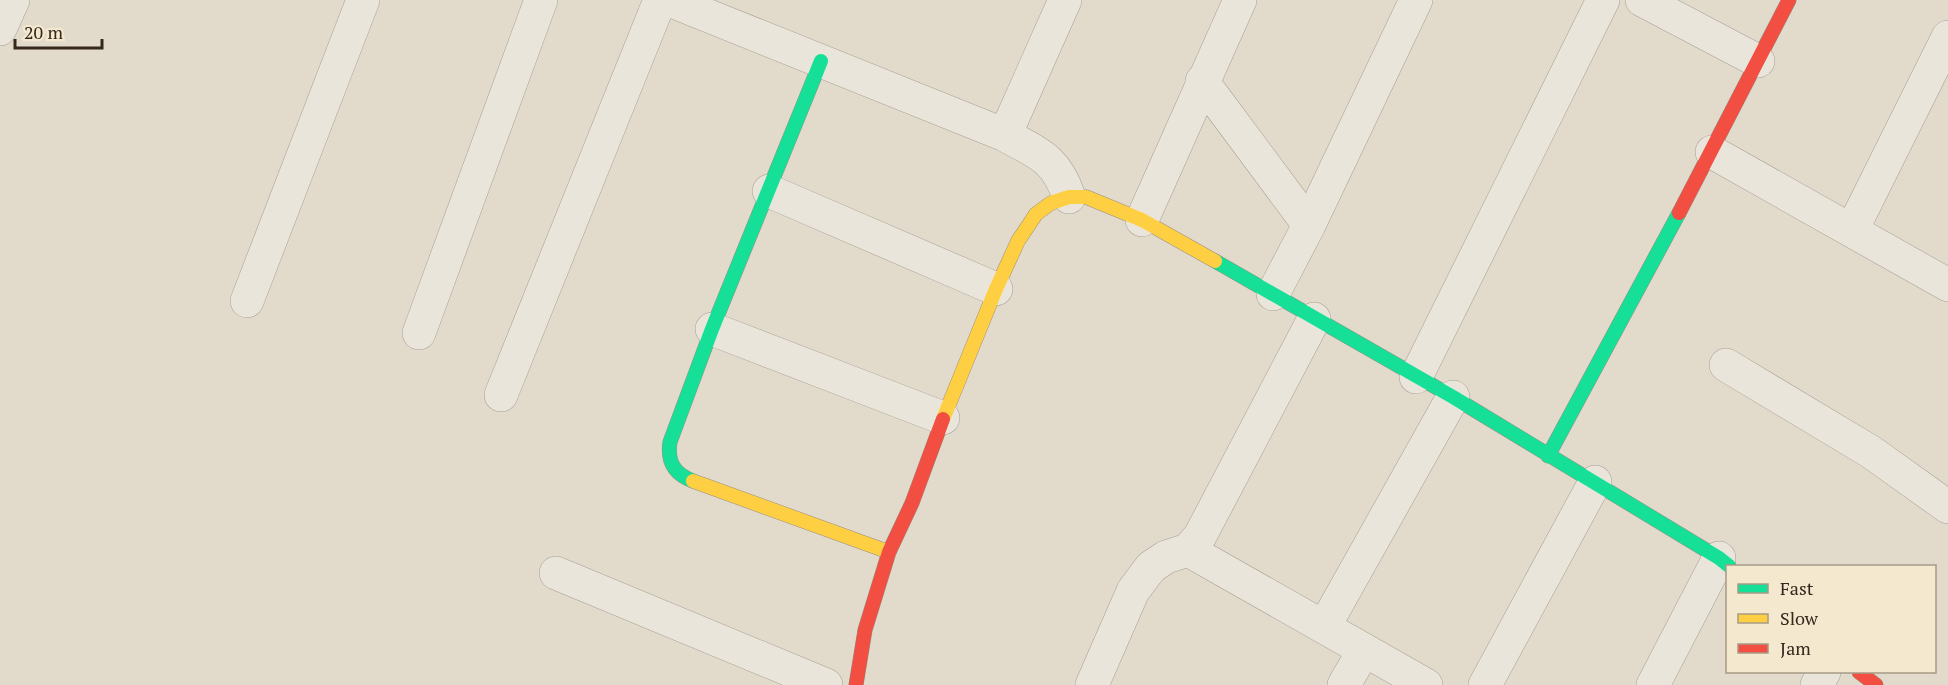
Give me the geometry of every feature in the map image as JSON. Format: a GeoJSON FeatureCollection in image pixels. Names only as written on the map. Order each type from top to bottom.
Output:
{"type":"FeatureCollection","features":[{"type":"Feature","properties":{"kind":"main road"},"geometry":{"type":"LineString","coordinates":[[1548,456],[1712,152],[1789,0]]}},
{"type":"Feature","properties":{"kind":"main road"},"geometry":{"type":"LineString","coordinates":[[821,61],[712,329],[670,442],[667,456],[672,468],[686,478],[889,552]]}},
{"type":"Feature","properties":{"kind":"main road"},"geometry":{"type":"LineString","coordinates":[[856,685],[865,630],[889,552],[912,503],[943,418],[996,290],[1018,241],[1036,214],[1051,203],[1069,198],[1086,197],[1142,220],[1453,397],[1724,562]]}},
{"type":"Feature","properties":{"kind":"main road"},"geometry":{"type":"LineString","coordinates":[[1860,673],[1876,685]]}},
{"type":"Feature","properties":{"kind":"street"},"geometry":{"type":"LineString","coordinates":[[0,29],[13,0]]}},
{"type":"Feature","properties":{"kind":"street"},"geometry":{"type":"LineString","coordinates":[[247,301],[363,0]]}},
{"type":"Feature","properties":{"kind":"street"},"geometry":{"type":"LineString","coordinates":[[419,333],[541,0]]}},
{"type":"Feature","properties":{"kind":"street"},"geometry":{"type":"LineString","coordinates":[[501,394],[660,0]]}},
{"type":"Feature","properties":{"kind":"street"},"geometry":{"type":"LineString","coordinates":[[669,0],[1005,135],[1047,158],[1062,177],[1069,198]]}},
{"type":"Feature","properties":{"kind":"street"},"geometry":{"type":"LineString","coordinates":[[1005,135],[1065,0]]}},
{"type":"Feature","properties":{"kind":"street"},"geometry":{"type":"LineString","coordinates":[[1142,220],[1240,0]]}},
{"type":"Feature","properties":{"kind":"street"},"geometry":{"type":"LineString","coordinates":[[1273,294],[1309,225],[1416,0]]}},
{"type":"Feature","properties":{"kind":"street"},"geometry":{"type":"LineString","coordinates":[[1416,377],[1603,0]]}},
{"type":"Feature","properties":{"kind":"street"},"geometry":{"type":"LineString","coordinates":[[1642,0],[1758,61]]}},
{"type":"Feature","properties":{"kind":"street"},"geometry":{"type":"LineString","coordinates":[[1852,230],[1948,37]]}},
{"type":"Feature","properties":{"kind":"street"},"geometry":{"type":"LineString","coordinates":[[1202,81],[1309,225]]}},
{"type":"Feature","properties":{"kind":"street"},"geometry":{"type":"LineString","coordinates":[[1712,152],[1948,285]]}},
{"type":"Feature","properties":{"kind":"street"},"geometry":{"type":"LineString","coordinates":[[770,191],[996,290]]}},
{"type":"Feature","properties":{"kind":"street"},"geometry":{"type":"LineString","coordinates":[[1092,685],[1133,591],[1151,567],[1166,557],[1188,550],[1200,536],[1314,319]]}},
{"type":"Feature","properties":{"kind":"street"},"geometry":{"type":"LineString","coordinates":[[712,329],[943,418]]}},
{"type":"Feature","properties":{"kind":"street"},"geometry":{"type":"LineString","coordinates":[[1726,365],[1870,452],[1948,507]]}},
{"type":"Feature","properties":{"kind":"street"},"geometry":{"type":"LineString","coordinates":[[1324,627],[1453,397]]}},
{"type":"Feature","properties":{"kind":"street"},"geometry":{"type":"LineString","coordinates":[[1485,685],[1595,482]]}},
{"type":"Feature","properties":{"kind":"street"},"geometry":{"type":"LineString","coordinates":[[1188,550],[1426,685]]}},
{"type":"Feature","properties":{"kind":"street"},"geometry":{"type":"LineString","coordinates":[[1653,685],[1724,562]]}},
{"type":"Feature","properties":{"kind":"street"},"geometry":{"type":"LineString","coordinates":[[556,573],[826,685]]}},
{"type":"Feature","properties":{"kind":"street"},"geometry":{"type":"LineString","coordinates":[[1344,685],[1364,650]]}},
{"type":"Feature","properties":{"kind":"traffic: fast"},"geometry":{"type":"LineString","coordinates":[[693,481],[681,475],[673,466],[669,449],[670,442],[712,329],[821,61]]}},
{"type":"Feature","properties":{"kind":"traffic: fast"},"geometry":{"type":"LineString","coordinates":[[1548,456],[1679,213]]}},
{"type":"Feature","properties":{"kind":"traffic: fast"},"geometry":{"type":"LineString","coordinates":[[1215,261],[1453,397],[1728,565]]}},
{"type":"Feature","properties":{"kind":"traffic: slow"},"geometry":{"type":"LineString","coordinates":[[943,419],[1018,241],[1036,214],[1051,203],[1069,197],[1086,197],[1142,220],[1215,261]]}},
{"type":"Feature","properties":{"kind":"traffic: slow"},"geometry":{"type":"LineString","coordinates":[[693,481],[889,552]]}},
{"type":"Feature","properties":{"kind":"traffic: jam"},"geometry":{"type":"LineString","coordinates":[[1679,213],[1789,0]]}},
{"type":"Feature","properties":{"kind":"traffic: jam"},"geometry":{"type":"LineString","coordinates":[[856,685],[865,630],[889,552],[912,503],[943,419]]}},
{"type":"Feature","properties":{"kind":"traffic: jam"},"geometry":{"type":"LineString","coordinates":[[1860,673],[1876,685]]}}]}
